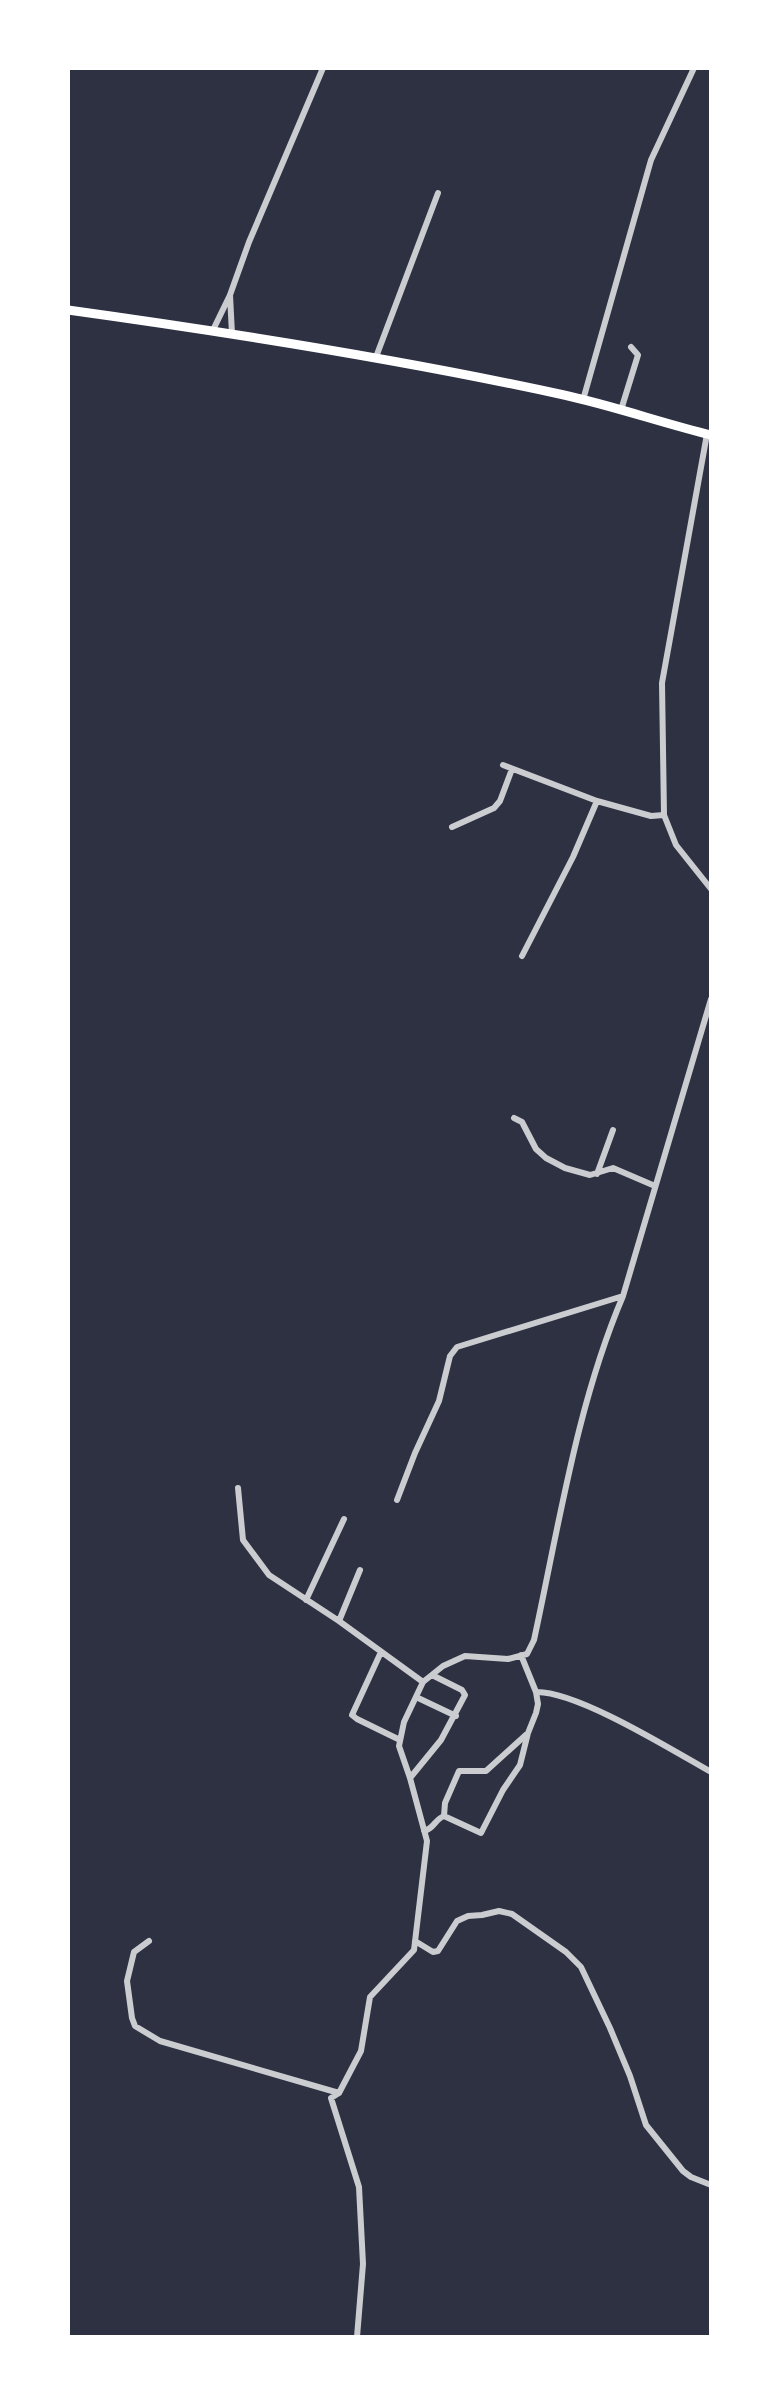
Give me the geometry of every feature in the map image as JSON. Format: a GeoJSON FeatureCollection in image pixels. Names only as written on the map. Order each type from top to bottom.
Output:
{"type":"FeatureCollection","features":[{"type":"Feature","properties":{"kind":"main road"},"geometry":{"type":"LineString","coordinates":[[68,310],[376,357],[583,400],[709,434]]}},
{"type":"Feature","properties":{"kind":"street"},"geometry":{"type":"LineString","coordinates":[[213,330],[323,68]]}},
{"type":"Feature","properties":{"kind":"street"},"geometry":{"type":"LineString","coordinates":[[583,400],[651,160],[694,68]]}},
{"type":"Feature","properties":{"kind":"street"},"geometry":{"type":"LineString","coordinates":[[376,357],[438,193]]}},
{"type":"Feature","properties":{"kind":"street"},"geometry":{"type":"LineString","coordinates":[[230,295],[232,334]]}},
{"type":"Feature","properties":{"kind":"street"},"geometry":{"type":"LineString","coordinates":[[621,410],[638,355],[631,347]]}},
{"type":"Feature","properties":{"kind":"street"},"geometry":{"type":"LineString","coordinates":[[709,434],[662,683],[664,815],[676,845],[711,889]]}},
{"type":"Feature","properties":{"kind":"street"},"geometry":{"type":"LineString","coordinates":[[503,765],[597,801],[651,816],[664,815]]}},
{"type":"Feature","properties":{"kind":"street"},"geometry":{"type":"LineString","coordinates":[[452,827],[494,808],[500,801],[512,769]]}},
{"type":"Feature","properties":{"kind":"street"},"geometry":{"type":"LineString","coordinates":[[522,956],[573,857],[597,801]]}},
{"type":"Feature","properties":{"kind":"street"},"geometry":{"type":"LineString","coordinates":[[357,2337],[363,2264],[359,2187],[331,2098],[339,2093],[361,2051],[370,1997],[414,1950],[427,1841],[399,1746],[404,1722],[423,1682],[443,1666],[465,1656],[508,1659],[527,1654],[534,1640],[581,1427],[603,1343],[623,1296],[711,999]]}},
{"type":"Feature","properties":{"kind":"street"},"geometry":{"type":"LineString","coordinates":[[514,1118],[522,1122],[536,1149],[546,1158],[579,1173],[597,1174],[613,1168],[655,1186]]}},
{"type":"Feature","properties":{"kind":"street"},"geometry":{"type":"LineString","coordinates":[[597,1174],[613,1130]]}},
{"type":"Feature","properties":{"kind":"street"},"geometry":{"type":"LineString","coordinates":[[397,1500],[439,1401],[450,1356],[457,1347],[623,1296]]}},
{"type":"Feature","properties":{"kind":"street"},"geometry":{"type":"LineString","coordinates":[[238,1488],[243,1540],[269,1575],[423,1682]]}},
{"type":"Feature","properties":{"kind":"street"},"geometry":{"type":"LineString","coordinates":[[306,1600],[344,1519]]}},
{"type":"Feature","properties":{"kind":"street"},"geometry":{"type":"LineString","coordinates":[[339,1621],[360,1570]]}},
{"type":"Feature","properties":{"kind":"street"},"geometry":{"type":"LineString","coordinates":[[381,1652],[352,1715],[400,1740]]}},
{"type":"Feature","properties":{"kind":"street"},"geometry":{"type":"LineString","coordinates":[[424,1831],[444,1816],[481,1833],[520,1765],[538,1704],[521,1655]]}},
{"type":"Feature","properties":{"kind":"street"},"geometry":{"type":"LineString","coordinates":[[410,1778],[441,1740],[465,1695],[462,1690],[432,1675]]}},
{"type":"Feature","properties":{"kind":"street"},"geometry":{"type":"LineString","coordinates":[[536,1692],[580,1703],[711,1772]]}},
{"type":"Feature","properties":{"kind":"street"},"geometry":{"type":"LineString","coordinates":[[416,1697],[456,1716]]}},
{"type":"Feature","properties":{"kind":"street"},"geometry":{"type":"LineString","coordinates":[[444,1816],[445,1803],[459,1771],[486,1771],[528,1733]]}},
{"type":"Feature","properties":{"kind":"street"},"geometry":{"type":"LineString","coordinates":[[415,1941],[433,1952],[438,1951],[457,1921],[499,1911],[512,1914],[566,1952],[581,1967],[610,2028],[646,2125],[683,2171],[711,2185]]}},
{"type":"Feature","properties":{"kind":"street"},"geometry":{"type":"LineString","coordinates":[[149,1941],[134,1952],[127,1981],[135,2026],[160,2041],[339,2093]]}}]}
